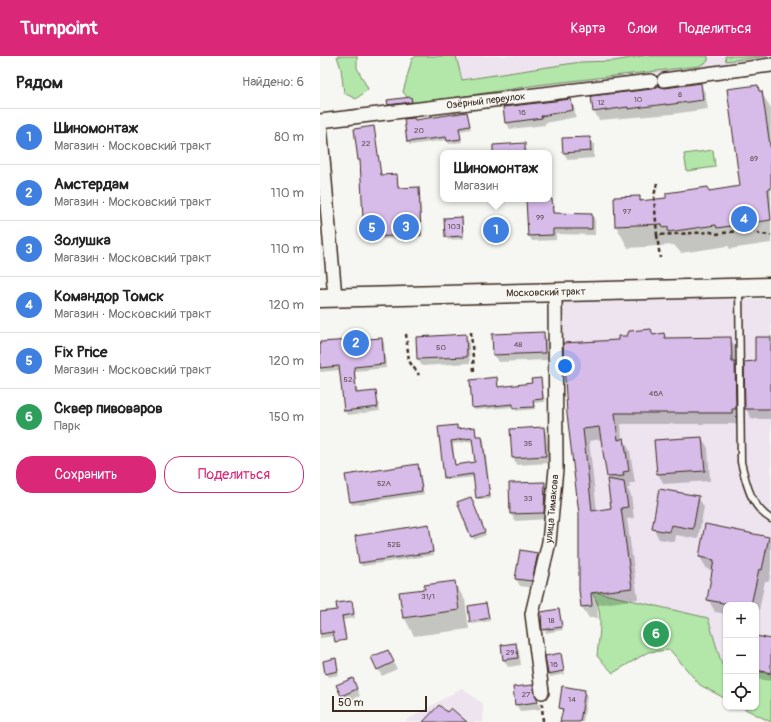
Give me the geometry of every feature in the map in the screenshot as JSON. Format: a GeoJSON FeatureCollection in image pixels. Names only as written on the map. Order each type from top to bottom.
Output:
{"type":"FeatureCollection","features":[{"type":"Feature","properties":{"kind":"main road","name":"Московский тракт"},"geometry":{"type":"LineString","coordinates":[[328,298],[771,287]]}},
{"type":"Feature","properties":{"kind":"street","name":"Озёрный переулок"},"geometry":{"type":"LineString","coordinates":[[320,121],[771,65]]}},
{"type":"Feature","properties":{"kind":"street"},"geometry":{"type":"LineString","coordinates":[[320,124],[328,298]]}},
{"type":"Feature","properties":{"kind":"street","name":"улица Тимакова"},"geometry":{"type":"LineString","coordinates":[[542,692],[532,614],[549,542],[556,468],[555,292]]}},
{"type":"Feature","properties":{"kind":"lane"},"geometry":{"type":"LineString","coordinates":[[739,288],[741,462],[746,483],[755,503],[765,515],[771,519]]}},
{"type":"Feature","properties":{"kind":"path"},"geometry":{"type":"LineString","coordinates":[[657,183],[654,196],[660,258]]}},
{"type":"Feature","properties":{"kind":"path"},"geometry":{"type":"LineString","coordinates":[[657,235],[711,232],[716,234],[752,229],[760,234],[771,235]]}},
{"type":"Feature","properties":{"kind":"path"},"geometry":{"type":"LineString","coordinates":[[472,332],[474,371]]}},
{"type":"Feature","properties":{"kind":"path"},"geometry":{"type":"LineString","coordinates":[[406,334],[409,361],[419,375]]}},
{"type":"Feature","properties":{"kind":"path"},"geometry":{"type":"LineString","coordinates":[[542,692],[542,722]]}},
{"type":"Feature","properties":{"kind":"shaded area"},"geometry":{"type":"Polygon","coordinates":[[[455,56],[771,56],[771,59],[462,100],[455,56]]]}},
{"type":"Feature","properties":{"kind":"shaded area"},"geometry":{"type":"Polygon","coordinates":[[[771,299],[771,674],[759,672],[759,602],[723,602],[723,665],[708,618],[591,591],[567,414],[563,343],[563,300],[771,299]]]}},
{"type":"Feature","properties":{"kind":"shaded area"},"geometry":{"type":"Polygon","coordinates":[[[462,688],[483,704],[483,722],[406,722],[407,720],[462,688]]]}},
{"type":"Feature","properties":{"kind":"green space"},"geometry":{"type":"Polygon","coordinates":[[[337,56],[357,56],[357,68],[368,89],[356,99],[344,93],[341,69],[337,56]]]}},
{"type":"Feature","properties":{"kind":"green space"},"geometry":{"type":"Polygon","coordinates":[[[416,56],[456,56],[462,80],[581,62],[614,61],[642,56],[708,56],[708,61],[699,66],[537,85],[413,104],[403,92],[412,59],[416,56]]]}},
{"type":"Feature","properties":{"kind":"green space"},"geometry":{"type":"Polygon","coordinates":[[[725,56],[768,56],[726,61],[725,56]]]}},
{"type":"Feature","properties":{"kind":"green space"},"geometry":{"type":"Polygon","coordinates":[[[713,150],[715,167],[687,171],[684,154],[713,150]]]}},
{"type":"Feature","properties":{"kind":"green space"},"geometry":{"type":"Polygon","coordinates":[[[591,591],[708,618],[723,665],[723,697],[700,685],[670,650],[648,652],[613,673],[597,656],[600,631],[600,614],[591,591]]]}},
{"type":"Feature","properties":{"kind":"green space"},"geometry":{"type":"Polygon","coordinates":[[[759,672],[771,674],[771,722],[747,710],[759,710],[759,672]]]}},
{"type":"Feature","properties":{"kind":"building"},"geometry":{"type":"Polygon","coordinates":[[[701,83],[703,100],[593,112],[591,96],[652,89],[659,86],[665,88],[701,83]]]}},
{"type":"Feature","properties":{"kind":"building"},"geometry":{"type":"Polygon","coordinates":[[[758,85],[759,91],[762,91],[771,152],[771,189],[768,189],[771,220],[717,228],[716,225],[668,232],[668,227],[663,228],[662,224],[615,226],[614,197],[640,196],[640,201],[666,198],[666,193],[708,187],[709,191],[740,186],[727,89],[758,85]]]}},
{"type":"Feature","properties":{"kind":"building"},"geometry":{"type":"Polygon","coordinates":[[[411,97],[412,102],[388,105],[387,100],[411,97]]]}},
{"type":"Feature","properties":{"kind":"building"},"geometry":{"type":"Polygon","coordinates":[[[571,99],[573,110],[541,116],[542,118],[505,123],[503,107],[571,99]]]}},
{"type":"Feature","properties":{"kind":"building"},"geometry":{"type":"Polygon","coordinates":[[[467,112],[470,126],[459,128],[461,139],[447,141],[446,137],[407,142],[404,119],[414,118],[415,120],[467,112]]]}},
{"type":"Feature","properties":{"kind":"building"},"geometry":{"type":"Polygon","coordinates":[[[374,126],[381,175],[397,174],[398,188],[419,187],[421,235],[364,237],[360,160],[358,160],[354,129],[374,126]]]}},
{"type":"Feature","properties":{"kind":"building"},"geometry":{"type":"Polygon","coordinates":[[[590,137],[591,151],[563,153],[562,138],[590,137]]]}},
{"type":"Feature","properties":{"kind":"building"},"geometry":{"type":"Polygon","coordinates":[[[525,143],[525,150],[493,150],[493,145],[525,143]]]}},
{"type":"Feature","properties":{"kind":"building"},"geometry":{"type":"Polygon","coordinates":[[[552,199],[553,213],[592,214],[592,229],[553,229],[553,235],[528,236],[526,202],[552,202],[552,199]]]}},
{"type":"Feature","properties":{"kind":"building"},"geometry":{"type":"Polygon","coordinates":[[[462,217],[463,236],[445,237],[444,218],[462,217]]]}},
{"type":"Feature","properties":{"kind":"building"},"geometry":{"type":"Polygon","coordinates":[[[651,329],[653,335],[664,333],[665,338],[731,337],[732,362],[735,362],[736,409],[732,409],[732,413],[615,413],[618,440],[624,438],[629,471],[623,472],[624,476],[607,477],[599,427],[583,429],[592,511],[611,508],[607,479],[624,482],[628,507],[621,508],[632,588],[591,593],[592,606],[581,607],[579,590],[579,514],[567,414],[563,343],[618,340],[618,336],[627,336],[629,331],[651,329]]]}},
{"type":"Feature","properties":{"kind":"building"},"geometry":{"type":"Polygon","coordinates":[[[544,332],[545,353],[493,355],[492,334],[544,332]]]}},
{"type":"Feature","properties":{"kind":"building"},"geometry":{"type":"Polygon","coordinates":[[[466,334],[467,357],[417,359],[416,337],[466,334]]]}},
{"type":"Feature","properties":{"kind":"building"},"geometry":{"type":"Polygon","coordinates":[[[755,337],[771,337],[771,409],[745,409],[744,362],[755,361],[755,337]]]}},
{"type":"Feature","properties":{"kind":"building"},"geometry":{"type":"Polygon","coordinates":[[[382,338],[384,364],[354,367],[356,393],[376,391],[378,407],[344,411],[339,366],[320,368],[320,342],[382,338]]]}},
{"type":"Feature","properties":{"kind":"building"},"geometry":{"type":"Polygon","coordinates":[[[497,377],[498,387],[532,383],[531,379],[541,378],[543,399],[533,400],[534,407],[513,408],[513,404],[472,408],[470,380],[497,377]]]}},
{"type":"Feature","properties":{"kind":"building"},"geometry":{"type":"Polygon","coordinates":[[[457,425],[457,429],[475,427],[476,436],[482,436],[490,496],[476,498],[473,474],[444,478],[438,427],[457,425]],[[472,438],[451,441],[455,465],[475,462],[472,438]]]}},
{"type":"Feature","properties":{"kind":"building"},"geometry":{"type":"Polygon","coordinates":[[[544,427],[546,456],[512,458],[510,429],[544,427]]]}},
{"type":"Feature","properties":{"kind":"building"},"geometry":{"type":"Polygon","coordinates":[[[702,437],[705,471],[657,474],[654,440],[702,437]]]}},
{"type":"Feature","properties":{"kind":"building"},"geometry":{"type":"Polygon","coordinates":[[[418,464],[422,491],[350,502],[345,475],[418,464]]]}},
{"type":"Feature","properties":{"kind":"building"},"geometry":{"type":"Polygon","coordinates":[[[545,482],[544,513],[510,514],[509,483],[545,482]]]}},
{"type":"Feature","properties":{"kind":"building"},"geometry":{"type":"Polygon","coordinates":[[[659,489],[699,496],[693,529],[671,525],[669,532],[652,529],[659,489]]]}},
{"type":"Feature","properties":{"kind":"building"},"geometry":{"type":"Polygon","coordinates":[[[471,497],[485,532],[471,537],[457,502],[471,497]]]}},
{"type":"Feature","properties":{"kind":"building"},"geometry":{"type":"Polygon","coordinates":[[[429,524],[433,552],[359,563],[355,536],[429,524]]]}},
{"type":"Feature","properties":{"kind":"building"},"geometry":{"type":"Polygon","coordinates":[[[705,524],[769,537],[762,570],[759,569],[752,602],[723,603],[707,600],[714,560],[699,557],[705,524]]]}},
{"type":"Feature","properties":{"kind":"building"},"geometry":{"type":"Polygon","coordinates":[[[520,550],[538,553],[532,581],[515,579],[520,550]]]}},
{"type":"Feature","properties":{"kind":"building"},"geometry":{"type":"Polygon","coordinates":[[[455,581],[459,610],[403,618],[399,592],[425,589],[424,585],[455,581]]]}},
{"type":"Feature","properties":{"kind":"building"},"geometry":{"type":"Polygon","coordinates":[[[352,601],[354,614],[342,616],[346,640],[335,642],[333,632],[320,634],[320,612],[337,610],[336,603],[352,601]]]}},
{"type":"Feature","properties":{"kind":"building"},"geometry":{"type":"Polygon","coordinates":[[[486,603],[489,618],[470,622],[468,606],[486,603]]]}},
{"type":"Feature","properties":{"kind":"building"},"geometry":{"type":"Polygon","coordinates":[[[559,609],[562,627],[542,630],[541,612],[559,609]]]}},
{"type":"Feature","properties":{"kind":"building"},"geometry":{"type":"Polygon","coordinates":[[[759,637],[771,639],[771,673],[759,671],[759,637]]]}},
{"type":"Feature","properties":{"kind":"building"},"geometry":{"type":"Polygon","coordinates":[[[516,643],[518,658],[503,660],[501,645],[516,643]]]}},
{"type":"Feature","properties":{"kind":"building"},"geometry":{"type":"Polygon","coordinates":[[[388,650],[394,662],[377,670],[371,657],[388,650]]]}},
{"type":"Feature","properties":{"kind":"building"},"geometry":{"type":"Polygon","coordinates":[[[561,653],[564,671],[548,674],[545,656],[561,653]]]}},
{"type":"Feature","properties":{"kind":"building"},"geometry":{"type":"Polygon","coordinates":[[[336,658],[338,671],[325,674],[323,661],[336,658]]]}},
{"type":"Feature","properties":{"kind":"building"},"geometry":{"type":"Polygon","coordinates":[[[353,678],[357,689],[341,696],[336,685],[353,678]]]}},
{"type":"Feature","properties":{"kind":"building"},"geometry":{"type":"Polygon","coordinates":[[[533,685],[538,702],[515,705],[513,687],[533,685]]]}},
{"type":"Feature","properties":{"kind":"building"},"geometry":{"type":"Polygon","coordinates":[[[562,686],[585,690],[580,722],[560,722],[563,709],[559,708],[562,686]]]}},
{"type":"Feature","properties":{"kind":"building"},"geometry":{"type":"Polygon","coordinates":[[[439,705],[447,712],[451,708],[467,722],[423,722],[439,705]]]}},
{"type":"Feature","properties":{"kind":"place","name":"Командор Томск"},"geometry":{"type":"Point","coordinates":[744,219]}},
{"type":"Feature","properties":{"kind":"place","name":"Золушка"},"geometry":{"type":"Point","coordinates":[406,227]}},
{"type":"Feature","properties":{"kind":"place","name":"Fix Price"},"geometry":{"type":"Point","coordinates":[372,228]}},
{"type":"Feature","properties":{"kind":"place","name":"Шиномонтаж"},"geometry":{"type":"Point","coordinates":[496,230]}},
{"type":"Feature","properties":{"kind":"place","name":"Амстердам"},"geometry":{"type":"Point","coordinates":[356,343]}},
{"type":"Feature","properties":{"kind":"place","name":"Сквер пивоваров"},"geometry":{"type":"Point","coordinates":[656,634]}}]}
